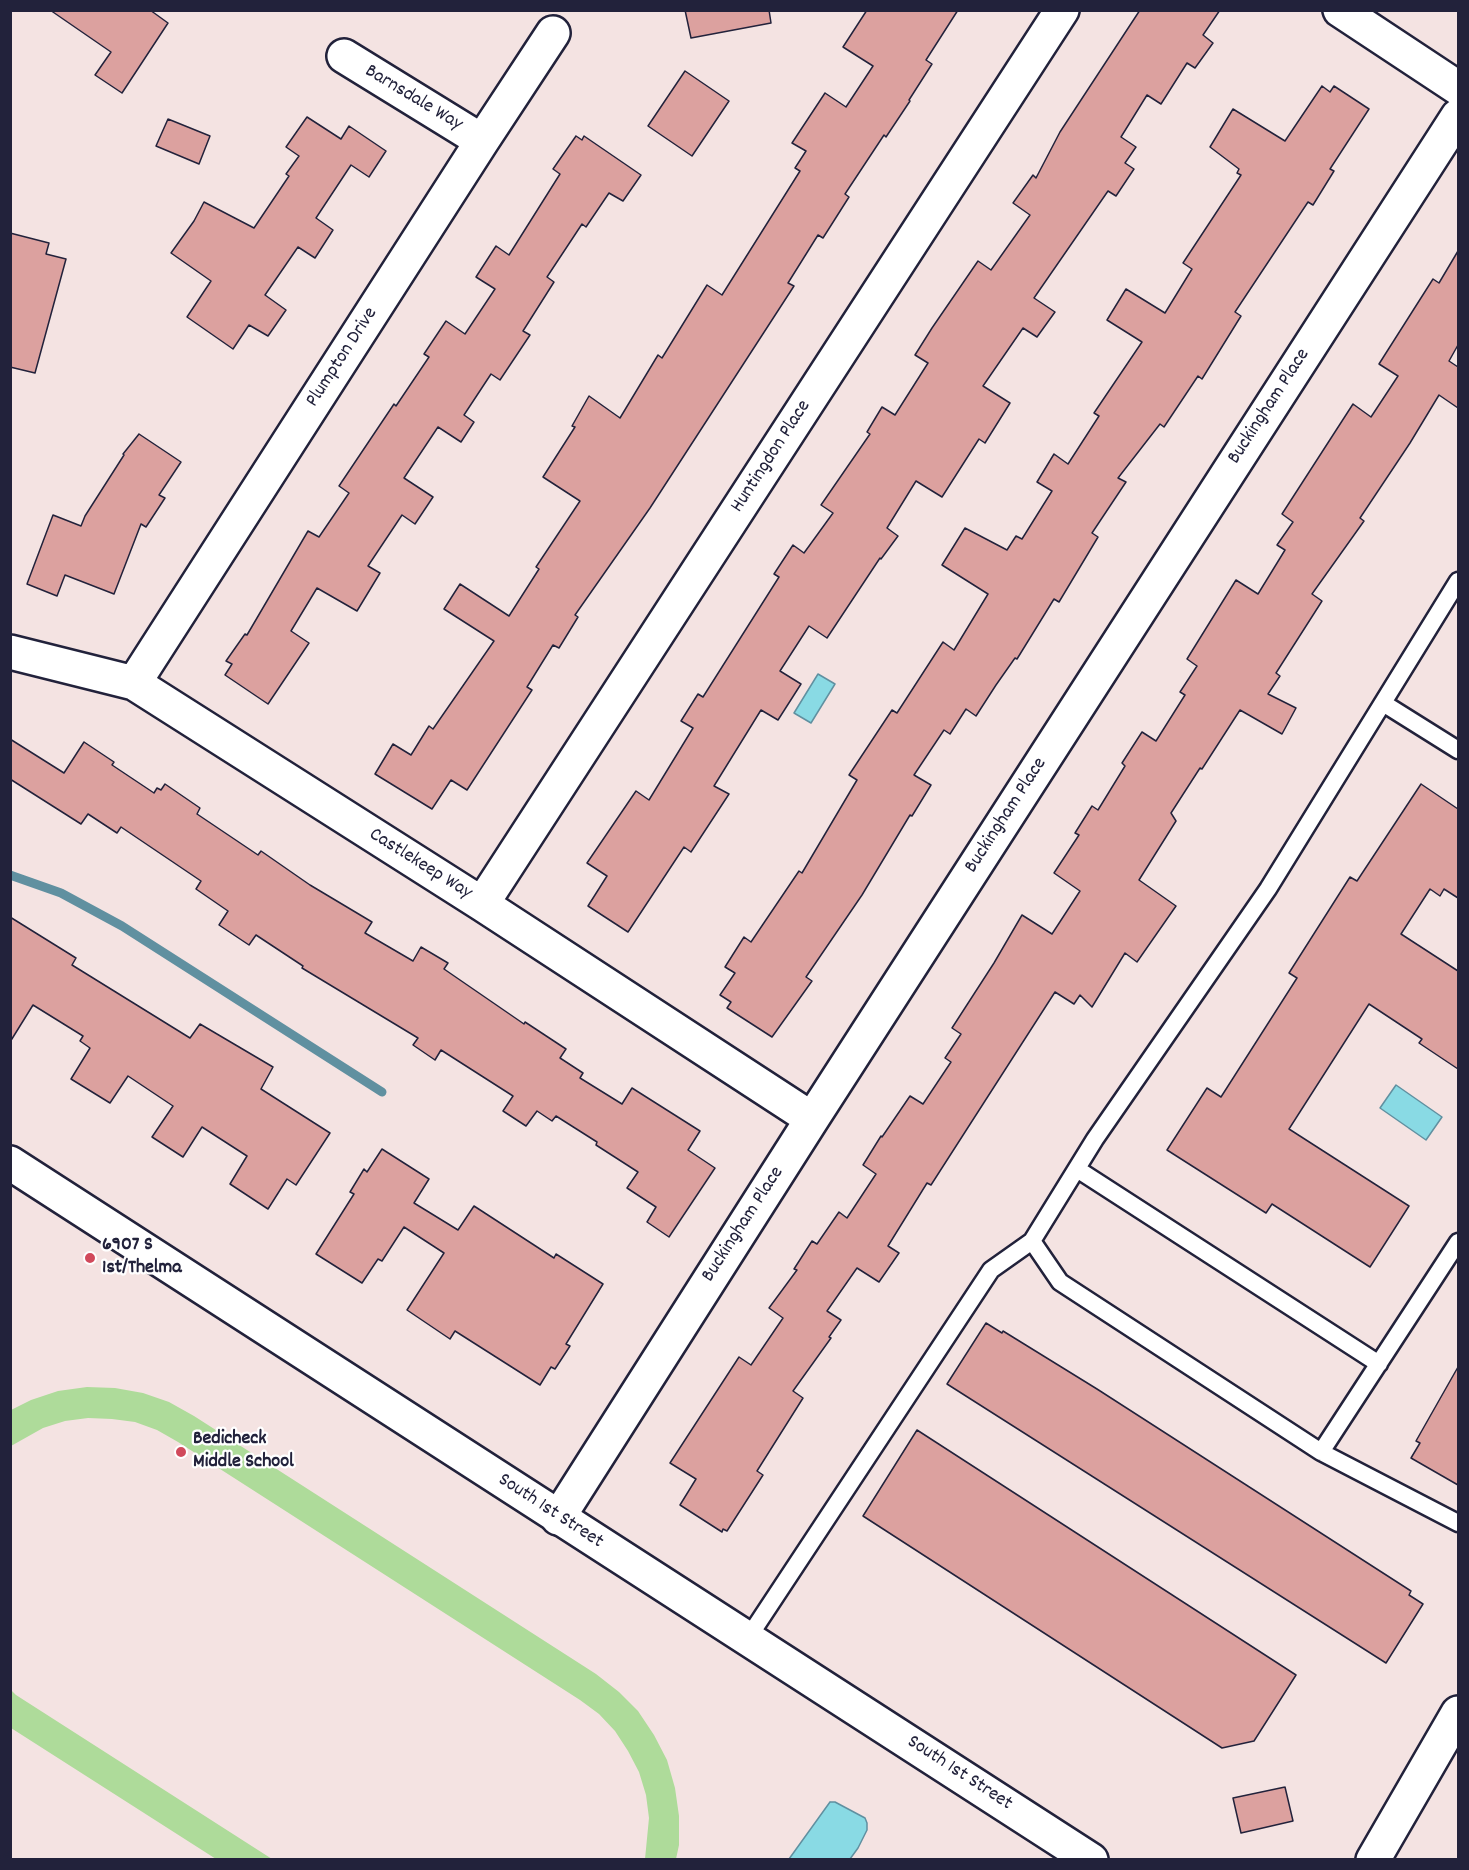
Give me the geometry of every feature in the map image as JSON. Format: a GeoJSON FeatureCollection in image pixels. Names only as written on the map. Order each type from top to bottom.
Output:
{"type":"FeatureCollection","features":[{"type":"Feature","properties":{"kind":"street","name":"Huntingdon Place"},"geometry":{"type":"LineString","coordinates":[[482,904],[1062,10]]}},
{"type":"Feature","properties":{"kind":"street"},"geometry":{"type":"LineString","coordinates":[[1340,10],[1458,88]]}},
{"type":"Feature","properties":{"kind":"street","name":"Plumpton Drive"},"geometry":{"type":"LineString","coordinates":[[134,683],[553,33]]}},
{"type":"Feature","properties":{"kind":"street","name":"Barnsdale Way"},"geometry":{"type":"LineString","coordinates":[[344,56],[482,141]]}},
{"type":"Feature","properties":{"kind":"street","name":"Buckingham Place"},"geometry":{"type":"LineString","coordinates":[[558,1518],[1458,116]]}},
{"type":"Feature","properties":{"kind":"street","name":"Castlekeep Way"},"geometry":{"type":"LineString","coordinates":[[10,652],[134,683],[482,904],[812,1119]]}},
{"type":"Feature","properties":{"kind":"street","name":"South 1st Street"},"geometry":{"type":"LineString","coordinates":[[10,1163],[1091,1860]]}},
{"type":"Feature","properties":{"kind":"street"},"geometry":{"type":"LineString","coordinates":[[1373,1860],[1458,1713]]}},
{"type":"Feature","properties":{"kind":"lane"},"geometry":{"type":"LineString","coordinates":[[748,1638],[991,1270],[1032,1241],[1102,1129],[1268,889],[1458,581]]}},
{"type":"Feature","properties":{"kind":"lane"},"geometry":{"type":"LineString","coordinates":[[1383,703],[1458,750]]}},
{"type":"Feature","properties":{"kind":"lane"},"geometry":{"type":"LineString","coordinates":[[1077,1169],[1379,1364]]}},
{"type":"Feature","properties":{"kind":"lane"},"geometry":{"type":"LineString","coordinates":[[1032,1241],[1060,1282],[1321,1452],[1458,1523]]}},
{"type":"Feature","properties":{"kind":"lane"},"geometry":{"type":"LineString","coordinates":[[1321,1452],[1458,1242]]}},
{"type":"Feature","properties":{"kind":"green space"},"geometry":{"type":"Polygon","coordinates":[[[87,1387],[115,1388],[143,1393],[169,1402],[194,1416],[596,1674],[619,1692],[638,1711],[667,1760],[675,1788],[679,1816],[679,1845],[676,1859],[645,1859],[649,1818],[646,1795],[639,1772],[615,1731],[599,1714],[178,1442],[157,1430],[135,1422],[88,1418],[65,1421],[43,1428],[11,1446],[11,1410],[58,1391],[87,1387]]]}},
{"type":"Feature","properties":{"kind":"green space"},"geometry":{"type":"Polygon","coordinates":[[[11,1690],[272,1859],[216,1859],[11,1728],[11,1690]]]}},
{"type":"Feature","properties":{"kind":"water"},"geometry":{"type":"Polygon","coordinates":[[[818,674],[835,684],[811,723],[794,713],[818,674]]]}},
{"type":"Feature","properties":{"kind":"water"},"geometry":{"type":"Polygon","coordinates":[[[1396,1085],[1442,1117],[1426,1140],[1380,1108],[1396,1085]]]}},
{"type":"Feature","properties":{"kind":"water"},"geometry":{"type":"Polygon","coordinates":[[[830,1802],[835,1802],[865,1818],[867,1830],[858,1848],[850,1859],[789,1859],[830,1802]]]}},
{"type":"Feature","properties":{"kind":"building"},"geometry":{"type":"Polygon","coordinates":[[[50,10],[150,10],[168,23],[122,93],[95,75],[111,52],[50,10]]]}},
{"type":"Feature","properties":{"kind":"building"},"geometry":{"type":"Polygon","coordinates":[[[685,10],[769,10],[771,23],[691,38],[685,10]]]}},
{"type":"Feature","properties":{"kind":"building"},"geometry":{"type":"Polygon","coordinates":[[[867,10],[958,10],[926,60],[932,64],[910,101],[886,137],[884,135],[845,194],[849,197],[823,238],[818,235],[788,283],[794,286],[650,508],[575,615],[578,617],[559,648],[553,645],[527,687],[532,690],[467,790],[451,780],[432,809],[375,774],[393,744],[411,755],[429,726],[433,729],[494,641],[444,609],[460,584],[509,616],[539,569],[536,567],[580,501],[543,477],[575,427],[572,426],[589,396],[620,418],[658,355],[662,358],[707,285],[722,295],[800,171],[795,168],[806,151],[792,143],[825,93],[846,107],[873,66],[843,47],[867,10]]]}},
{"type":"Feature","properties":{"kind":"building"},"geometry":{"type":"Polygon","coordinates":[[[1140,10],[1220,10],[1203,35],[1213,43],[1195,68],[1187,63],[1161,104],[1147,95],[1121,137],[1136,147],[1125,163],[1134,169],[1116,196],[1108,191],[1034,298],[1055,312],[1037,337],[1023,328],[983,386],[1010,403],[985,443],[979,439],[942,497],[916,481],[887,528],[898,536],[880,558],[827,638],[809,626],[780,671],[801,684],[778,720],[761,710],[714,786],[729,794],[691,852],[684,847],[628,932],[588,906],[607,876],[587,863],[636,791],[649,800],[693,728],[681,721],[698,694],[703,697],[779,577],[774,574],[793,545],[804,553],[833,513],[821,505],[870,434],[867,432],[882,407],[895,415],[928,363],[915,355],[932,328],[978,261],[991,270],[1030,215],[1013,203],[1033,175],[1036,178],[1060,132],[1140,10]]]}},
{"type":"Feature","properties":{"kind":"building"},"geometry":{"type":"Polygon","coordinates":[[[685,71],[729,101],[692,156],[648,126],[685,71]]]}},
{"type":"Feature","properties":{"kind":"building"},"geometry":{"type":"Polygon","coordinates":[[[1322,86],[1330,92],[1334,86],[1369,109],[1330,169],[1334,171],[1313,205],[1308,202],[1235,312],[1241,316],[1202,379],[1198,376],[1164,427],[1160,424],[1118,478],[1126,482],[1092,533],[1098,537],[1059,602],[1054,599],[1017,659],[1015,658],[976,716],[966,709],[950,734],[944,730],[914,775],[931,785],[912,816],[910,815],[862,895],[806,977],[812,981],[772,1037],[727,1008],[731,1002],[720,995],[735,973],[725,967],[744,937],[751,942],[799,871],[802,873],[857,780],[849,775],[892,710],[897,713],[943,642],[954,650],[988,594],[942,565],[965,528],[1007,550],[1016,536],[1022,539],[1052,491],[1037,482],[1054,454],[1068,464],[1099,416],[1094,413],[1142,342],[1107,320],[1126,289],[1165,313],[1192,269],[1183,263],[1241,175],[1237,173],[1239,169],[1210,147],[1233,109],[1285,141],[1322,86]]]}},
{"type":"Feature","properties":{"kind":"building"},"geometry":{"type":"Polygon","coordinates":[[[307,117],[341,139],[349,126],[386,151],[369,177],[351,165],[316,218],[333,230],[315,258],[298,247],[265,295],[286,310],[268,336],[249,325],[233,349],[187,317],[211,281],[171,253],[194,221],[204,202],[254,228],[289,176],[286,174],[299,156],[286,147],[307,117]]]}},
{"type":"Feature","properties":{"kind":"building"},"geometry":{"type":"Polygon","coordinates":[[[168,119],[210,136],[199,164],[156,146],[168,119]]]}},
{"type":"Feature","properties":{"kind":"building"},"geometry":{"type":"Polygon","coordinates":[[[576,136],[582,140],[584,136],[641,175],[623,201],[609,193],[586,227],[582,224],[547,277],[554,282],[523,331],[530,335],[500,380],[491,374],[464,415],[474,422],[461,442],[438,427],[404,478],[433,497],[415,524],[402,515],[368,566],[380,573],[357,611],[317,588],[291,631],[309,643],[268,704],[225,675],[232,664],[226,661],[245,634],[247,635],[308,531],[319,537],[349,493],[339,486],[394,404],[396,406],[429,357],[424,354],[446,321],[465,334],[495,289],[476,277],[496,246],[509,255],[560,174],[553,169],[576,136]]]}},
{"type":"Feature","properties":{"kind":"building"},"geometry":{"type":"Polygon","coordinates":[[[10,233],[49,243],[46,254],[66,259],[35,373],[10,367],[10,233]]]}},
{"type":"Feature","properties":{"kind":"building"},"geometry":{"type":"Polygon","coordinates":[[[1458,251],[1458,345],[1449,361],[1458,367],[1458,408],[1439,395],[1360,518],[1364,521],[1312,594],[1322,601],[1276,673],[1280,676],[1268,694],[1296,708],[1282,734],[1240,710],[1171,813],[1176,821],[1139,880],[1176,906],[1137,962],[1125,953],[1092,1007],[1080,995],[1074,1004],[1055,992],[931,1185],[927,1183],[888,1246],[899,1253],[879,1282],[857,1268],[827,1311],[841,1320],[793,1391],[803,1398],[757,1471],[763,1475],[727,1531],[723,1529],[722,1532],[680,1505],[696,1479],[670,1463],[739,1357],[751,1365],[783,1318],[769,1308],[797,1270],[794,1269],[812,1241],[817,1244],[839,1212],[847,1218],[876,1174],[863,1165],[881,1136],[910,1096],[923,1104],[951,1062],[945,1058],[961,1034],[952,1028],[1022,915],[1052,934],[1080,891],[1054,873],[1079,835],[1075,833],[1092,806],[1098,810],[1125,766],[1122,763],[1142,732],[1156,741],[1185,695],[1180,692],[1197,666],[1187,659],[1236,580],[1258,594],[1285,550],[1277,545],[1293,522],[1282,514],[1353,404],[1371,417],[1398,376],[1379,364],[1433,279],[1439,283],[1458,251]]]}},
{"type":"Feature","properties":{"kind":"building"},"geometry":{"type":"Polygon","coordinates":[[[139,434],[181,462],[159,495],[165,498],[146,527],[141,524],[114,594],[65,575],[57,596],[27,584],[53,515],[81,526],[123,454],[139,434]]]}},
{"type":"Feature","properties":{"kind":"building"},"geometry":{"type":"Polygon","coordinates":[[[10,739],[64,773],[84,742],[114,762],[112,765],[154,793],[157,788],[161,790],[165,784],[200,808],[197,814],[258,855],[261,851],[310,885],[372,922],[365,933],[413,961],[421,947],[448,963],[444,969],[524,1024],[525,1022],[566,1049],[560,1058],[583,1073],[580,1078],[622,1104],[632,1088],[700,1131],[688,1150],[715,1168],[669,1237],[647,1222],[656,1207],[627,1188],[638,1172],[556,1116],[552,1121],[537,1111],[526,1126],[503,1111],[513,1096],[441,1050],[435,1060],[413,1045],[418,1038],[302,968],[303,966],[256,935],[249,945],[219,925],[228,911],[196,889],[201,881],[121,827],[117,833],[88,814],[81,824],[10,779],[10,739]]]}},
{"type":"Feature","properties":{"kind":"building"},"geometry":{"type":"Polygon","coordinates":[[[1421,784],[1458,809],[1458,898],[1444,889],[1440,896],[1430,889],[1401,934],[1458,971],[1458,1069],[1419,1043],[1422,1039],[1369,1004],[1289,1129],[1409,1206],[1370,1267],[1272,1204],[1266,1213],[1167,1150],[1207,1088],[1221,1097],[1297,978],[1289,973],[1350,877],[1357,881],[1421,784]]]}},
{"type":"Feature","properties":{"kind":"building"},"geometry":{"type":"Polygon","coordinates":[[[10,917],[76,958],[72,965],[190,1038],[200,1024],[273,1067],[261,1089],[330,1133],[296,1185],[287,1179],[268,1209],[230,1184],[247,1156],[202,1127],[183,1157],[152,1137],[173,1106],[128,1076],[110,1103],[71,1079],[90,1048],[80,1041],[83,1036],[33,1005],[10,1042],[10,917]]]}},
{"type":"Feature","properties":{"kind":"building"},"geometry":{"type":"Polygon","coordinates":[[[382,1149],[429,1179],[414,1203],[458,1230],[474,1206],[554,1258],[556,1254],[603,1284],[566,1344],[570,1346],[555,1369],[551,1367],[540,1385],[455,1331],[450,1339],[407,1310],[444,1253],[404,1227],[382,1261],[378,1259],[362,1283],[316,1254],[354,1194],[350,1192],[364,1169],[367,1172],[382,1149]]]}},
{"type":"Feature","properties":{"kind":"building"},"geometry":{"type":"Polygon","coordinates":[[[986,1323],[1002,1333],[1003,1331],[1097,1389],[1411,1591],[1409,1595],[1423,1604],[1386,1663],[947,1384],[986,1323]]]}},
{"type":"Feature","properties":{"kind":"building"},"geometry":{"type":"Polygon","coordinates":[[[1458,1367],[1458,1485],[1411,1458],[1420,1443],[1416,1441],[1458,1367]]]}},
{"type":"Feature","properties":{"kind":"building"},"geometry":{"type":"Polygon","coordinates":[[[917,1430],[1296,1675],[1254,1741],[1222,1748],[863,1516],[917,1430]]]}},
{"type":"Feature","properties":{"kind":"building"},"geometry":{"type":"Polygon","coordinates":[[[1285,1787],[1293,1821],[1241,1833],[1233,1798],[1285,1787]]]}},
{"type":"Feature","properties":{"kind":"waterway"},"geometry":{"type":"LineString","coordinates":[[10,875],[61,893],[122,926],[382,1092]]}},
{"type":"Feature","properties":{"kind":"place","name":"6907 S 1st/Thelma"},"geometry":{"type":"Point","coordinates":[90,1258]}},
{"type":"Feature","properties":{"kind":"place","name":"Bedicheck Middle School"},"geometry":{"type":"Point","coordinates":[181,1452]}}]}
